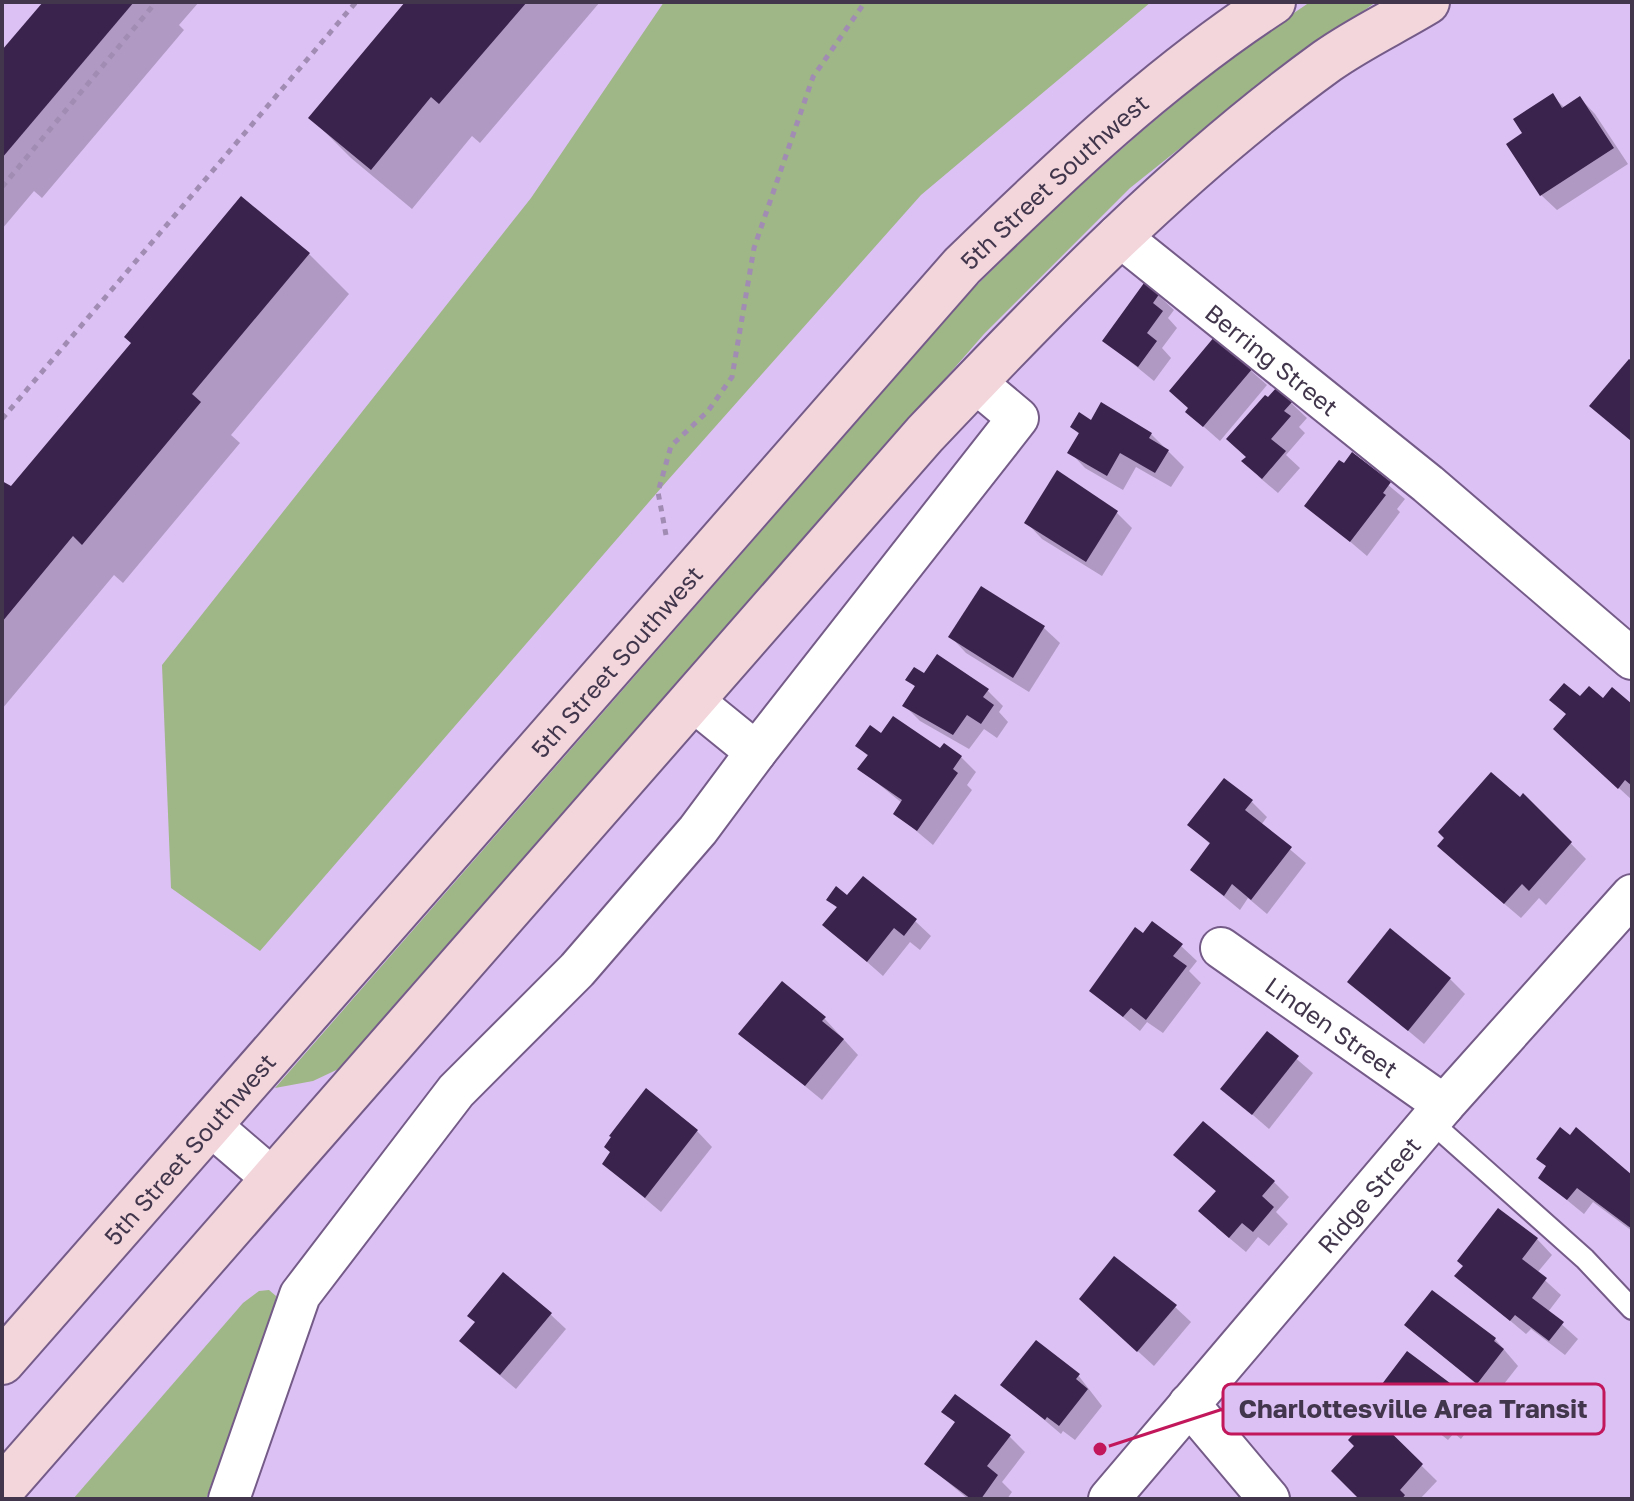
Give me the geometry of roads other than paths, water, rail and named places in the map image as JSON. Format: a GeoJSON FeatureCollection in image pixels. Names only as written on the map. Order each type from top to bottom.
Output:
{"type":"FeatureCollection","features":[{"type":"Feature","properties":{"kind":"main road","name":"5th Street Southwest"},"geometry":{"type":"LineString","coordinates":[[2,1362],[962,266],[1072,159],[1213,41],[1273,2]]}},
{"type":"Feature","properties":{"kind":"main road"},"geometry":{"type":"LineString","coordinates":[[2,1489],[692,700],[975,382],[1118,235],[1224,142],[1329,60],[1427,2]]}},
{"type":"Feature","properties":{"kind":"street","name":"Berring Street"},"geometry":{"type":"LineString","coordinates":[[1118,235],[1428,484],[1632,659]]}},
{"type":"Feature","properties":{"kind":"street"},"geometry":{"type":"LineString","coordinates":[[229,1499],[300,1295],[456,1091],[577,970],[698,830],[1018,418],[975,382]]}},
{"type":"Feature","properties":{"kind":"street"},"geometry":{"type":"LineString","coordinates":[[692,700],[756,752]]}},
{"type":"Feature","properties":{"kind":"street","name":"Ridge Street"},"geometry":{"type":"LineString","coordinates":[[1109,1499],[1437,1113],[1632,895]]}},
{"type":"Feature","properties":{"kind":"street","name":"Linden Street"},"geometry":{"type":"LineString","coordinates":[[1221,948],[1437,1113]]}},
{"type":"Feature","properties":{"kind":"street"},"geometry":{"type":"LineString","coordinates":[[209,1124],[273,1179]]}},
{"type":"Feature","properties":{"kind":"street"},"geometry":{"type":"LineString","coordinates":[[1189,1404],[1269,1499]]}},
{"type":"Feature","properties":{"kind":"lane"},"geometry":{"type":"LineString","coordinates":[[1437,1113],[1632,1309]]}},
{"type":"Feature","properties":{"kind":"place","name":"Charlottesville Area Transit"},"geometry":{"type":"Point","coordinates":[1100,1449]}}]}
